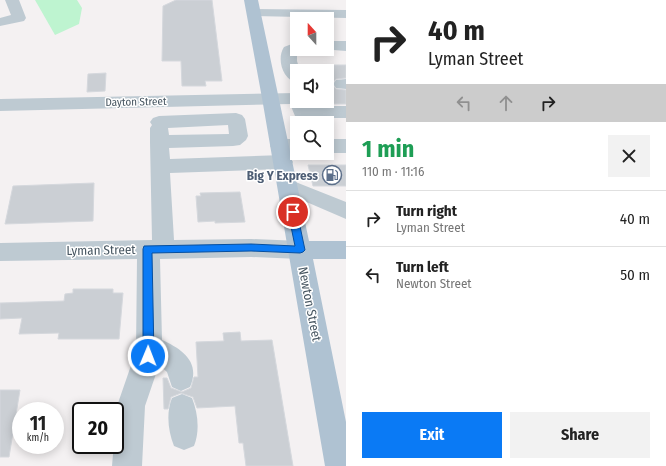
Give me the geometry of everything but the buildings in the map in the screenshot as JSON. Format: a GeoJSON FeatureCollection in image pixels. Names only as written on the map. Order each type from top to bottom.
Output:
{"type":"FeatureCollection","features":[{"type":"Feature","properties":{"kind":"main road","name":"Newton Street"},"geometry":{"type":"LineString","coordinates":[[254,11],[271,98],[287,151],[288,186],[340,466]]}},
{"type":"Feature","properties":{"kind":"main road","name":"Lyman Street"},"geometry":{"type":"LineString","coordinates":[[300,250],[346,250]]}},
{"type":"Feature","properties":{"kind":"street"},"geometry":{"type":"LineString","coordinates":[[0,22],[19,18],[12,0]]}},
{"type":"Feature","properties":{"kind":"street"},"geometry":{"type":"LineString","coordinates":[[254,11],[346,14]]}},
{"type":"Feature","properties":{"kind":"street"},"geometry":{"type":"LineString","coordinates":[[254,11],[290,19]]}},
{"type":"Feature","properties":{"kind":"street"},"geometry":{"type":"LineString","coordinates":[[334,22],[346,22]]}},
{"type":"Feature","properties":{"kind":"street"},"geometry":{"type":"LineString","coordinates":[[334,46],[346,46]]}},
{"type":"Feature","properties":{"kind":"street"},"geometry":{"type":"LineString","coordinates":[[290,50],[288,55],[291,64]]}},
{"type":"Feature","properties":{"kind":"street","name":"Dayton Street"},"geometry":{"type":"LineString","coordinates":[[0,105],[290,98]]}},
{"type":"Feature","properties":{"kind":"street"},"geometry":{"type":"LineString","coordinates":[[127,466],[130,406],[146,364],[149,347],[160,166],[158,101]]}},
{"type":"Feature","properties":{"kind":"street"},"geometry":{"type":"LineString","coordinates":[[300,108],[301,112],[346,112]]}},
{"type":"Feature","properties":{"kind":"street"},"geometry":{"type":"LineString","coordinates":[[158,122],[236,119],[239,136],[233,140],[159,142]]}},
{"type":"Feature","properties":{"kind":"street"},"geometry":{"type":"LineString","coordinates":[[334,146],[346,146]]}},
{"type":"Feature","properties":{"kind":"street"},"geometry":{"type":"LineString","coordinates":[[160,166],[287,151]]}},
{"type":"Feature","properties":{"kind":"street"},"geometry":{"type":"LineString","coordinates":[[288,186],[346,211]]}},
{"type":"Feature","properties":{"kind":"street","name":"Lyman Street"},"geometry":{"type":"LineString","coordinates":[[0,252],[251,248],[300,250]]}},
{"type":"Feature","properties":{"kind":"street"},"geometry":{"type":"LineString","coordinates":[[149,347],[177,361],[180,368],[181,378]]}},
{"type":"Feature","properties":{"kind":"street"},"geometry":{"type":"LineString","coordinates":[[182,408],[184,436]]}},
{"type":"Feature","properties":{"kind":"green space"},"geometry":{"type":"Polygon","coordinates":[[[35,0],[77,0],[82,8],[79,24],[55,35],[35,0]]]}},
{"type":"Feature","properties":{"kind":"place","name":"Big Y Express"},"geometry":{"type":"Point","coordinates":[332,175]}},
{"type":"Feature","properties":{"kind":"route"},"geometry":{"type":"LineString","coordinates":[[148,356],[148,249],[251,248],[300,250],[293,212]]}}]}
